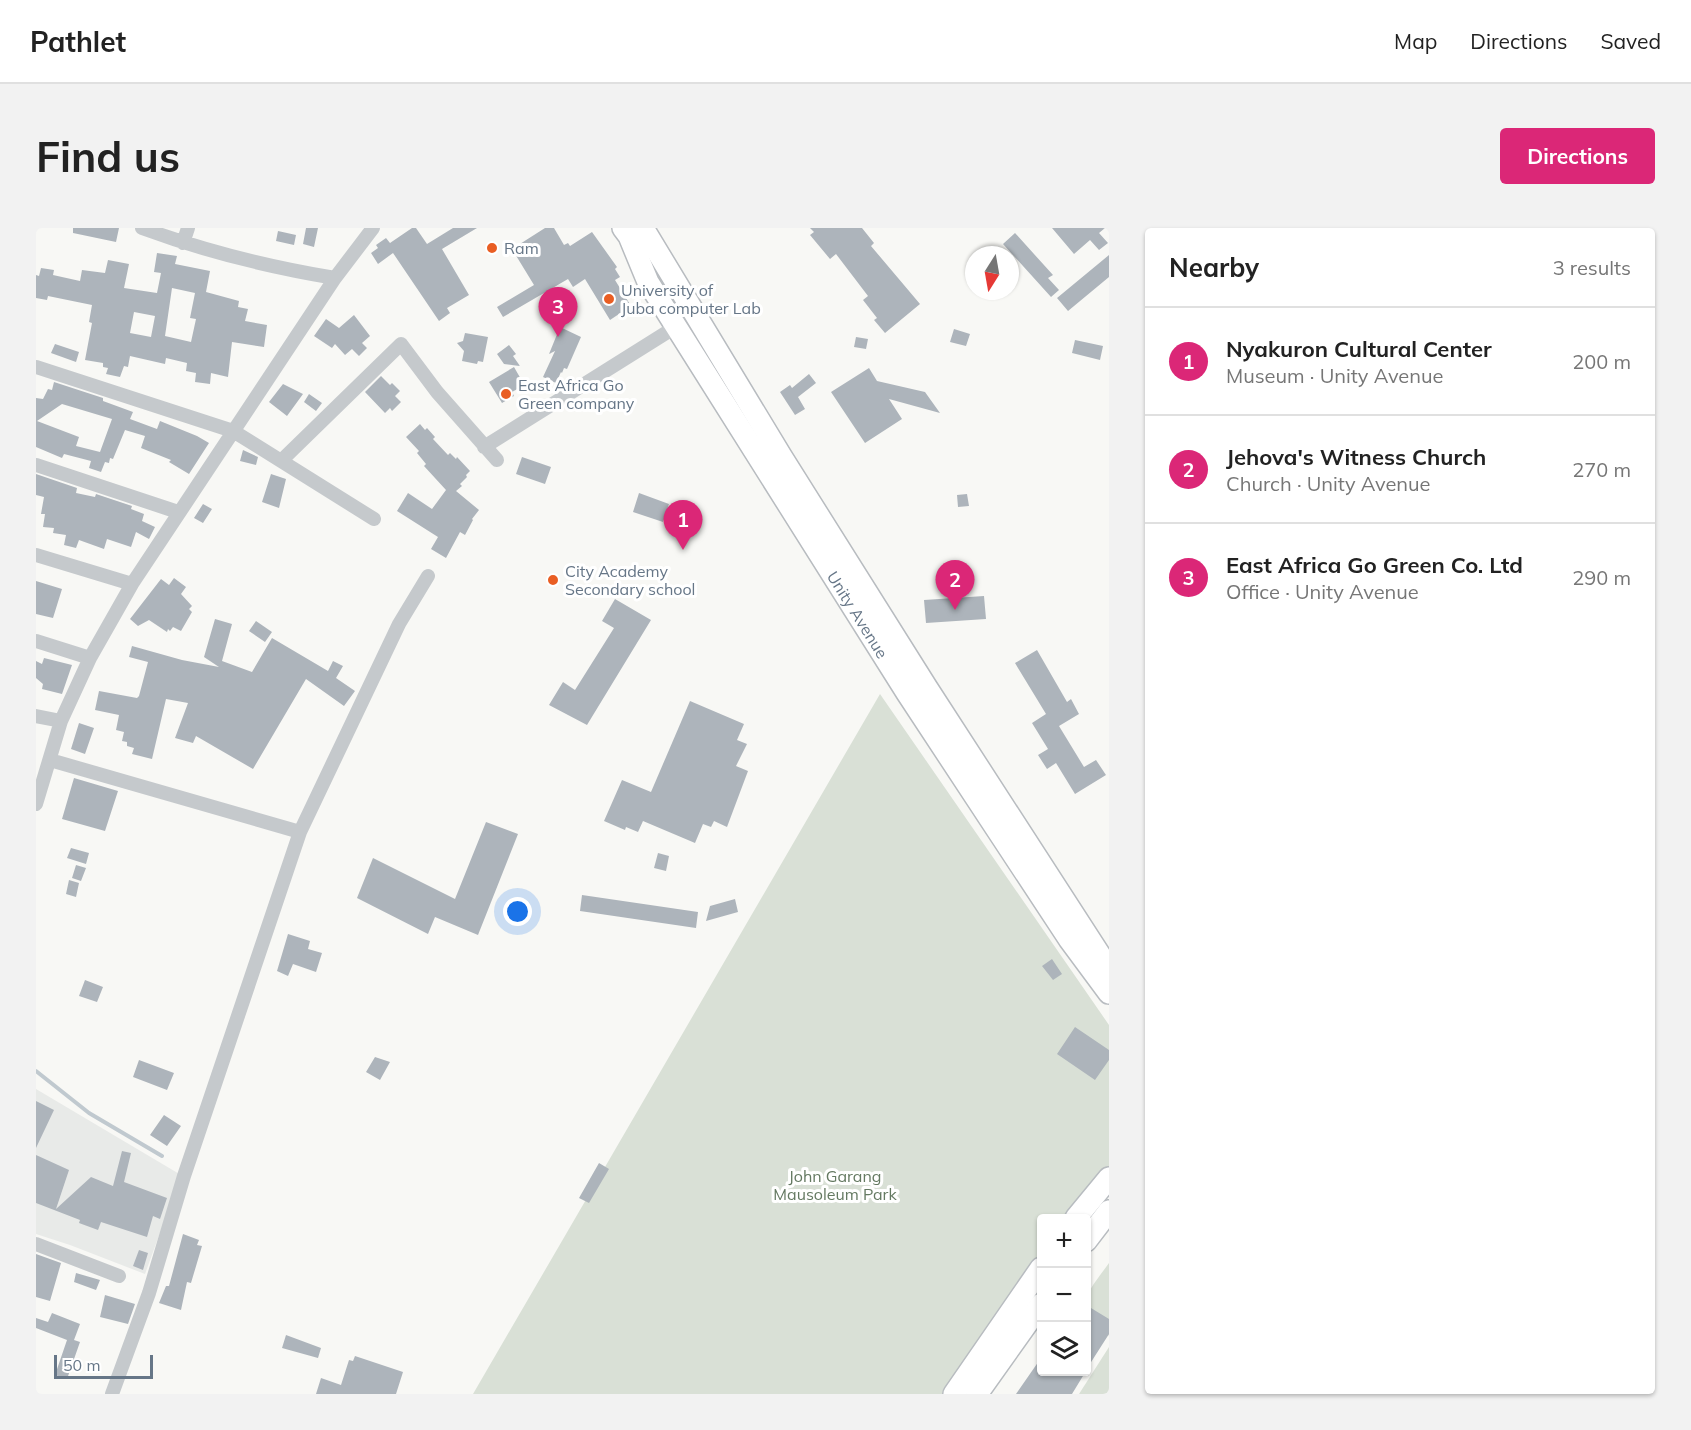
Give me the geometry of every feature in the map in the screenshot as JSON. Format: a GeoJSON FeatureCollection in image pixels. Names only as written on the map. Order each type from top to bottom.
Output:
{"type":"FeatureCollection","features":[{"type":"Feature","properties":{"kind":"main road","name":"Unity Avenue"},"geometry":{"type":"LineString","coordinates":[[633,230],[648,282],[907,693],[1069,939],[1109,993]]}},
{"type":"Feature","properties":{"kind":"main road","name":"Unity Avenue"},"geometry":{"type":"LineString","coordinates":[[633,230],[781,456],[927,688],[1109,969]]}},
{"type":"Feature","properties":{"kind":"main road"},"geometry":{"type":"LineString","coordinates":[[1079,1214],[1109,1178]]}},
{"type":"Feature","properties":{"kind":"main road"},"geometry":{"type":"LineString","coordinates":[[1091,1234],[1109,1210]]}},
{"type":"Feature","properties":{"kind":"main road"},"geometry":{"type":"LineString","coordinates":[[954,1394],[1037,1274]]}},
{"type":"Feature","properties":{"kind":"main road"},"geometry":{"type":"LineString","coordinates":[[977,1394],[1037,1310]]}},
{"type":"Feature","properties":{"kind":"street"},"geometry":{"type":"LineString","coordinates":[[142,228],[183,243],[279,267],[335,278]]}},
{"type":"Feature","properties":{"kind":"street"},"geometry":{"type":"LineString","coordinates":[[183,243],[188,228]]}},
{"type":"Feature","properties":{"kind":"street"},"geometry":{"type":"LineString","coordinates":[[36,804],[61,722],[90,658],[132,584],[335,278],[373,228]]}},
{"type":"Feature","properties":{"kind":"street"},"geometry":{"type":"LineString","coordinates":[[484,447],[677,326]]}},
{"type":"Feature","properties":{"kind":"street"},"geometry":{"type":"LineString","coordinates":[[282,460],[401,344],[437,392],[497,460]]}},
{"type":"Feature","properties":{"kind":"street"},"geometry":{"type":"LineString","coordinates":[[36,367],[233,431],[375,519]]}},
{"type":"Feature","properties":{"kind":"street"},"geometry":{"type":"LineString","coordinates":[[36,465],[178,512]]}},
{"type":"Feature","properties":{"kind":"street"},"geometry":{"type":"LineString","coordinates":[[36,555],[132,584]]}},
{"type":"Feature","properties":{"kind":"street"},"geometry":{"type":"LineString","coordinates":[[112,1394],[149,1293],[184,1176],[300,832],[399,624],[428,576]]}},
{"type":"Feature","properties":{"kind":"street"},"geometry":{"type":"LineString","coordinates":[[36,642],[90,658]]}},
{"type":"Feature","properties":{"kind":"street"},"geometry":{"type":"LineString","coordinates":[[36,716],[61,722]]}},
{"type":"Feature","properties":{"kind":"street"},"geometry":{"type":"LineString","coordinates":[[50,760],[300,832]]}},
{"type":"Feature","properties":{"kind":"street"},"geometry":{"type":"LineString","coordinates":[[36,1244],[119,1276]]}},
{"type":"Feature","properties":{"kind":"shaded area"},"geometry":{"type":"Polygon","coordinates":[[[36,1089],[181,1175],[145,1274],[36,1234],[36,1089]]]}},
{"type":"Feature","properties":{"kind":"green space","name":"John Garang Mausoleum Park"},"geometry":{"type":"Polygon","coordinates":[[[880,694],[1109,1025],[1109,1169],[1076,1214],[1037,1214],[1037,1268],[946,1394],[473,1394],[880,694]]]}},
{"type":"Feature","properties":{"kind":"green space"},"geometry":{"type":"Polygon","coordinates":[[[1109,1263],[1109,1336],[1091,1310],[1093,1286],[1109,1263]]]}},
{"type":"Feature","properties":{"kind":"green space"},"geometry":{"type":"Polygon","coordinates":[[[1109,1347],[1109,1394],[1079,1394],[1109,1347]]]}},
{"type":"Feature","properties":{"kind":"building"},"geometry":{"type":"Polygon","coordinates":[[[73,228],[119,228],[116,242],[73,233],[73,228]]]}},
{"type":"Feature","properties":{"kind":"building"},"geometry":{"type":"Polygon","coordinates":[[[306,228],[318,228],[314,247],[303,244],[306,228]]]}},
{"type":"Feature","properties":{"kind":"building"},"geometry":{"type":"Polygon","coordinates":[[[412,228],[416,228],[427,244],[453,228],[477,228],[442,249],[469,295],[447,308],[450,313],[439,321],[393,253],[378,264],[371,253],[378,248],[376,245],[386,238],[390,243],[412,228]]]}},
{"type":"Feature","properties":{"kind":"building"},"geometry":{"type":"Polygon","coordinates":[[[545,228],[554,228],[564,245],[568,243],[570,246],[592,232],[617,267],[615,269],[620,277],[615,280],[631,306],[610,320],[585,279],[573,287],[568,279],[503,317],[497,307],[534,285],[512,249],[545,228]]]}},
{"type":"Feature","properties":{"kind":"building"},"geometry":{"type":"Polygon","coordinates":[[[810,228],[862,228],[874,243],[871,246],[920,304],[885,333],[874,320],[877,318],[863,300],[868,296],[836,254],[830,259],[810,235],[814,232],[810,228]]]}},
{"type":"Feature","properties":{"kind":"building"},"geometry":{"type":"Polygon","coordinates":[[[1052,228],[1105,228],[1099,233],[1108,243],[1099,250],[1090,240],[1074,254],[1052,228]]]}},
{"type":"Feature","properties":{"kind":"building"},"geometry":{"type":"Polygon","coordinates":[[[278,231],[296,235],[294,245],[276,241],[278,231]]]}},
{"type":"Feature","properties":{"kind":"building"},"geometry":{"type":"Polygon","coordinates":[[[1015,233],[1053,275],[1048,278],[1059,290],[1051,297],[1019,262],[1019,246],[1003,244],[1015,233]]]}},
{"type":"Feature","properties":{"kind":"building"},"geometry":{"type":"Polygon","coordinates":[[[157,253],[177,256],[175,264],[210,271],[206,292],[239,301],[238,307],[248,309],[245,321],[267,325],[264,347],[232,342],[228,377],[211,373],[210,384],[195,382],[196,373],[186,371],[187,363],[166,358],[165,364],[130,356],[128,367],[124,366],[120,377],[106,374],[108,368],[103,367],[103,363],[85,360],[92,323],[89,322],[92,305],[48,296],[47,300],[36,298],[36,275],[39,276],[41,268],[54,270],[53,275],[80,281],[82,270],[105,273],[108,260],[129,264],[124,288],[157,293],[161,273],[154,272],[157,253]],[[172,288],[165,336],[191,342],[196,319],[190,318],[195,293],[172,288]],[[134,312],[130,333],[151,337],[155,316],[134,312]]]}},
{"type":"Feature","properties":{"kind":"building"},"geometry":{"type":"Polygon","coordinates":[[[1109,255],[1109,277],[1068,311],[1057,298],[1109,255]]]}},
{"type":"Feature","properties":{"kind":"building"},"geometry":{"type":"Polygon","coordinates":[[[354,315],[370,336],[362,343],[367,348],[359,356],[352,349],[345,355],[335,344],[332,348],[314,336],[326,319],[339,328],[354,315]]]}},
{"type":"Feature","properties":{"kind":"building"},"geometry":{"type":"Polygon","coordinates":[[[560,327],[581,337],[567,369],[564,368],[556,383],[543,377],[555,351],[549,354],[560,327]]]}},
{"type":"Feature","properties":{"kind":"building"},"geometry":{"type":"Polygon","coordinates":[[[954,329],[970,334],[966,346],[950,342],[954,329]]]}},
{"type":"Feature","properties":{"kind":"building"},"geometry":{"type":"Polygon","coordinates":[[[465,333],[488,337],[483,362],[478,361],[477,364],[462,361],[464,351],[457,343],[463,341],[465,333]]]}},
{"type":"Feature","properties":{"kind":"building"},"geometry":{"type":"Polygon","coordinates":[[[856,337],[868,339],[866,349],[854,347],[856,337]]]}},
{"type":"Feature","properties":{"kind":"building"},"geometry":{"type":"Polygon","coordinates":[[[1075,340],[1103,346],[1100,360],[1072,353],[1075,340]]]}},
{"type":"Feature","properties":{"kind":"building"},"geometry":{"type":"Polygon","coordinates":[[[55,344],[79,352],[76,362],[51,353],[55,344]]]}},
{"type":"Feature","properties":{"kind":"building"},"geometry":{"type":"Polygon","coordinates":[[[509,345],[516,354],[513,356],[520,366],[504,364],[497,354],[509,345]]]}},
{"type":"Feature","properties":{"kind":"building"},"geometry":{"type":"Polygon","coordinates":[[[514,367],[522,381],[518,383],[521,387],[512,392],[514,396],[502,403],[489,382],[514,367]]]}},
{"type":"Feature","properties":{"kind":"building"},"geometry":{"type":"Polygon","coordinates":[[[869,368],[877,381],[925,392],[940,413],[889,399],[902,419],[865,443],[831,392],[869,368]]]}},
{"type":"Feature","properties":{"kind":"building"},"geometry":{"type":"Polygon","coordinates":[[[809,374],[816,383],[798,397],[805,409],[795,415],[780,392],[790,385],[792,388],[809,374]]]}},
{"type":"Feature","properties":{"kind":"building"},"geometry":{"type":"Polygon","coordinates":[[[381,376],[400,391],[395,396],[401,402],[392,411],[390,408],[385,413],[365,392],[381,376]]]}},
{"type":"Feature","properties":{"kind":"building"},"geometry":{"type":"Polygon","coordinates":[[[54,382],[103,398],[103,401],[133,412],[130,419],[157,429],[160,421],[209,443],[189,474],[169,462],[171,460],[141,448],[145,436],[125,430],[113,459],[110,458],[109,463],[105,462],[101,472],[89,468],[91,461],[64,454],[62,458],[36,447],[36,398],[43,399],[48,389],[52,390],[54,382]],[[62,404],[37,421],[79,437],[76,446],[100,452],[112,419],[62,404]]]}},
{"type":"Feature","properties":{"kind":"building"},"geometry":{"type":"Polygon","coordinates":[[[283,384],[303,394],[287,416],[269,402],[283,384]]]}},
{"type":"Feature","properties":{"kind":"building"},"geometry":{"type":"Polygon","coordinates":[[[309,394],[322,403],[316,411],[304,402],[309,394]]]}},
{"type":"Feature","properties":{"kind":"building"},"geometry":{"type":"Polygon","coordinates":[[[420,424],[425,430],[427,428],[435,437],[433,439],[448,455],[450,453],[456,459],[457,457],[470,471],[460,484],[462,486],[456,491],[479,510],[465,535],[460,532],[446,558],[431,549],[438,537],[397,511],[408,493],[432,509],[446,490],[424,466],[426,464],[417,453],[419,451],[406,437],[420,424]]]}},
{"type":"Feature","properties":{"kind":"building"},"geometry":{"type":"Polygon","coordinates":[[[243,450],[258,457],[256,465],[240,461],[243,450]]]}},
{"type":"Feature","properties":{"kind":"building"},"geometry":{"type":"Polygon","coordinates":[[[522,457],[551,467],[545,484],[516,474],[522,457]]]}},
{"type":"Feature","properties":{"kind":"building"},"geometry":{"type":"Polygon","coordinates":[[[36,474],[77,488],[76,493],[95,497],[96,494],[132,506],[131,509],[144,514],[142,521],[155,527],[149,539],[136,532],[131,547],[107,539],[104,549],[79,540],[76,548],[64,545],[66,535],[53,533],[54,528],[43,527],[45,514],[41,514],[44,497],[36,495],[36,474]]]}},
{"type":"Feature","properties":{"kind":"building"},"geometry":{"type":"Polygon","coordinates":[[[271,474],[286,479],[279,508],[262,502],[271,474]]]}},
{"type":"Feature","properties":{"kind":"building"},"geometry":{"type":"Polygon","coordinates":[[[639,493],[669,504],[663,522],[633,512],[639,493]]]}},
{"type":"Feature","properties":{"kind":"building"},"geometry":{"type":"Polygon","coordinates":[[[967,494],[969,506],[958,507],[957,495],[967,494]]]}},
{"type":"Feature","properties":{"kind":"building"},"geometry":{"type":"Polygon","coordinates":[[[203,504],[212,509],[203,523],[194,518],[203,504]]]}},
{"type":"Feature","properties":{"kind":"building"},"geometry":{"type":"Polygon","coordinates":[[[174,578],[186,587],[181,594],[192,606],[189,609],[192,612],[181,631],[173,627],[167,632],[149,620],[138,626],[130,619],[161,579],[169,585],[174,578]]]}},
{"type":"Feature","properties":{"kind":"building"},"geometry":{"type":"Polygon","coordinates":[[[36,581],[62,589],[53,618],[36,614],[36,581]]]}},
{"type":"Feature","properties":{"kind":"building"},"geometry":{"type":"Polygon","coordinates":[[[984,596],[986,619],[926,623],[924,600],[984,596]]]}},
{"type":"Feature","properties":{"kind":"building"},"geometry":{"type":"Polygon","coordinates":[[[615,599],[651,620],[587,725],[549,705],[563,682],[575,690],[614,628],[602,621],[615,599]]]}},
{"type":"Feature","properties":{"kind":"building"},"geometry":{"type":"Polygon","coordinates":[[[215,619],[232,624],[222,661],[252,672],[272,638],[328,671],[333,661],[343,666],[336,678],[355,691],[344,706],[306,679],[253,769],[196,736],[193,743],[175,738],[188,703],[166,699],[152,759],[132,754],[134,748],[122,741],[124,732],[116,730],[119,715],[95,710],[99,691],[137,698],[139,696],[148,662],[129,657],[132,646],[182,660],[219,667],[204,657],[215,619]]]}},
{"type":"Feature","properties":{"kind":"building"},"geometry":{"type":"Polygon","coordinates":[[[256,621],[272,632],[265,642],[249,631],[256,621]]]}},
{"type":"Feature","properties":{"kind":"building"},"geometry":{"type":"Polygon","coordinates":[[[1037,650],[1067,702],[1071,699],[1079,714],[1059,726],[1084,767],[1096,760],[1106,775],[1075,794],[1056,763],[1047,769],[1038,755],[1048,749],[1032,723],[1046,714],[1015,663],[1037,650]]]}},
{"type":"Feature","properties":{"kind":"building"},"geometry":{"type":"Polygon","coordinates":[[[44,658],[72,665],[62,694],[42,689],[43,684],[36,678],[36,661],[42,664],[44,658]]]}},
{"type":"Feature","properties":{"kind":"building"},"geometry":{"type":"Polygon","coordinates":[[[690,701],[744,724],[737,740],[747,744],[736,766],[748,771],[727,827],[714,821],[711,827],[703,824],[695,843],[643,821],[638,832],[626,827],[625,830],[604,821],[622,780],[651,792],[690,701]]]}},
{"type":"Feature","properties":{"kind":"building"},"geometry":{"type":"Polygon","coordinates":[[[79,723],[94,728],[85,754],[71,749],[79,723]]]}},
{"type":"Feature","properties":{"kind":"building"},"geometry":{"type":"Polygon","coordinates":[[[74,778],[118,791],[105,831],[62,819],[74,778]]]}},
{"type":"Feature","properties":{"kind":"building"},"geometry":{"type":"Polygon","coordinates":[[[486,822],[518,834],[478,935],[435,917],[428,934],[357,898],[373,858],[455,899],[486,822]]]}},
{"type":"Feature","properties":{"kind":"building"},"geometry":{"type":"Polygon","coordinates":[[[71,848],[89,853],[86,864],[67,858],[71,848]]]}},
{"type":"Feature","properties":{"kind":"building"},"geometry":{"type":"Polygon","coordinates":[[[658,853],[669,856],[666,871],[654,868],[658,853]]]}},
{"type":"Feature","properties":{"kind":"building"},"geometry":{"type":"Polygon","coordinates":[[[76,865],[86,868],[81,881],[72,878],[76,865]]]}},
{"type":"Feature","properties":{"kind":"building"},"geometry":{"type":"Polygon","coordinates":[[[69,880],[79,883],[76,897],[66,894],[69,880]]]}},
{"type":"Feature","properties":{"kind":"building"},"geometry":{"type":"Polygon","coordinates":[[[582,895],[698,912],[696,928],[580,911],[582,895]]]}},
{"type":"Feature","properties":{"kind":"building"},"geometry":{"type":"Polygon","coordinates":[[[735,899],[738,912],[706,921],[710,906],[735,899]]]}},
{"type":"Feature","properties":{"kind":"building"},"geometry":{"type":"Polygon","coordinates":[[[288,934],[310,941],[308,949],[322,953],[316,972],[293,964],[288,976],[277,971],[288,934]]]}},
{"type":"Feature","properties":{"kind":"building"},"geometry":{"type":"Polygon","coordinates":[[[1052,959],[1062,974],[1053,980],[1042,966],[1052,959]]]}},
{"type":"Feature","properties":{"kind":"building"},"geometry":{"type":"Polygon","coordinates":[[[85,980],[103,987],[97,1002],[79,996],[85,980]]]}},
{"type":"Feature","properties":{"kind":"building"},"geometry":{"type":"Polygon","coordinates":[[[1075,1027],[1109,1050],[1109,1060],[1095,1080],[1057,1054],[1075,1027]]]}},
{"type":"Feature","properties":{"kind":"building"},"geometry":{"type":"Polygon","coordinates":[[[375,1057],[390,1062],[380,1080],[366,1072],[375,1057]]]}},
{"type":"Feature","properties":{"kind":"building"},"geometry":{"type":"Polygon","coordinates":[[[139,1060],[174,1073],[167,1090],[133,1077],[139,1060]]]}},
{"type":"Feature","properties":{"kind":"building"},"geometry":{"type":"Polygon","coordinates":[[[36,1101],[54,1110],[36,1148],[36,1101]]]}},
{"type":"Feature","properties":{"kind":"building"},"geometry":{"type":"Polygon","coordinates":[[[164,1115],[181,1126],[167,1146],[150,1135],[164,1115]]]}},
{"type":"Feature","properties":{"kind":"building"},"geometry":{"type":"Polygon","coordinates":[[[122,1151],[131,1153],[124,1182],[167,1198],[160,1219],[153,1216],[147,1237],[101,1222],[98,1230],[79,1223],[80,1220],[36,1203],[36,1155],[69,1170],[56,1209],[91,1177],[113,1186],[122,1151]]]}},
{"type":"Feature","properties":{"kind":"building"},"geometry":{"type":"Polygon","coordinates":[[[599,1163],[609,1169],[589,1203],[579,1198],[599,1163]]]}},
{"type":"Feature","properties":{"kind":"building"},"geometry":{"type":"Polygon","coordinates":[[[183,1234],[199,1240],[197,1245],[202,1246],[191,1283],[187,1282],[181,1310],[159,1303],[166,1286],[169,1286],[183,1234]]]}},
{"type":"Feature","properties":{"kind":"building"},"geometry":{"type":"Polygon","coordinates":[[[139,1250],[148,1253],[143,1270],[133,1266],[139,1250]]]}},
{"type":"Feature","properties":{"kind":"building"},"geometry":{"type":"Polygon","coordinates":[[[36,1254],[61,1263],[50,1301],[36,1297],[36,1254]]]}},
{"type":"Feature","properties":{"kind":"building"},"geometry":{"type":"Polygon","coordinates":[[[76,1273],[100,1280],[96,1290],[74,1282],[76,1273]]]}},
{"type":"Feature","properties":{"kind":"building"},"geometry":{"type":"Polygon","coordinates":[[[105,1295],[135,1304],[128,1324],[100,1317],[105,1295]]]}},
{"type":"Feature","properties":{"kind":"building"},"geometry":{"type":"Polygon","coordinates":[[[1091,1308],[1109,1319],[1109,1334],[1091,1362],[1091,1308]]]}},
{"type":"Feature","properties":{"kind":"building"},"geometry":{"type":"Polygon","coordinates":[[[52,1313],[80,1324],[74,1340],[80,1342],[67,1379],[55,1375],[67,1340],[36,1328],[36,1318],[48,1322],[52,1313]]]}},
{"type":"Feature","properties":{"kind":"building"},"geometry":{"type":"Polygon","coordinates":[[[286,1335],[321,1348],[318,1358],[282,1348],[286,1335]]]}},
{"type":"Feature","properties":{"kind":"building"},"geometry":{"type":"Polygon","coordinates":[[[355,1356],[403,1372],[396,1394],[316,1394],[321,1378],[341,1385],[349,1360],[353,1361],[355,1356]]]}},
{"type":"Feature","properties":{"kind":"building"},"geometry":{"type":"Polygon","coordinates":[[[1037,1364],[1037,1376],[1083,1376],[1072,1394],[1016,1394],[1037,1364]]]}},
{"type":"Feature","properties":{"kind":"waterway"},"geometry":{"type":"LineString","coordinates":[[36,1071],[89,1113],[162,1156]]}},
{"type":"Feature","properties":{"kind":"place","name":"Ram"},"geometry":{"type":"Point","coordinates":[492,248]}},
{"type":"Feature","properties":{"kind":"place","name":"University of Juba computer Lab"},"geometry":{"type":"Point","coordinates":[609,299]}},
{"type":"Feature","properties":{"kind":"place","name":"East Africa Go Green Co. Ltd"},"geometry":{"type":"Point","coordinates":[558,337]}},
{"type":"Feature","properties":{"kind":"place","name":"East Africa Go Green company"},"geometry":{"type":"Point","coordinates":[506,394]}},
{"type":"Feature","properties":{"kind":"place","name":"Nyakuron Cultural Center"},"geometry":{"type":"Point","coordinates":[683,550]}},
{"type":"Feature","properties":{"kind":"place","name":"City Academy Secondary school"},"geometry":{"type":"Point","coordinates":[553,580]}},
{"type":"Feature","properties":{"kind":"place","name":"Jehova's Witness Church"},"geometry":{"type":"Point","coordinates":[955,610]}}]}
